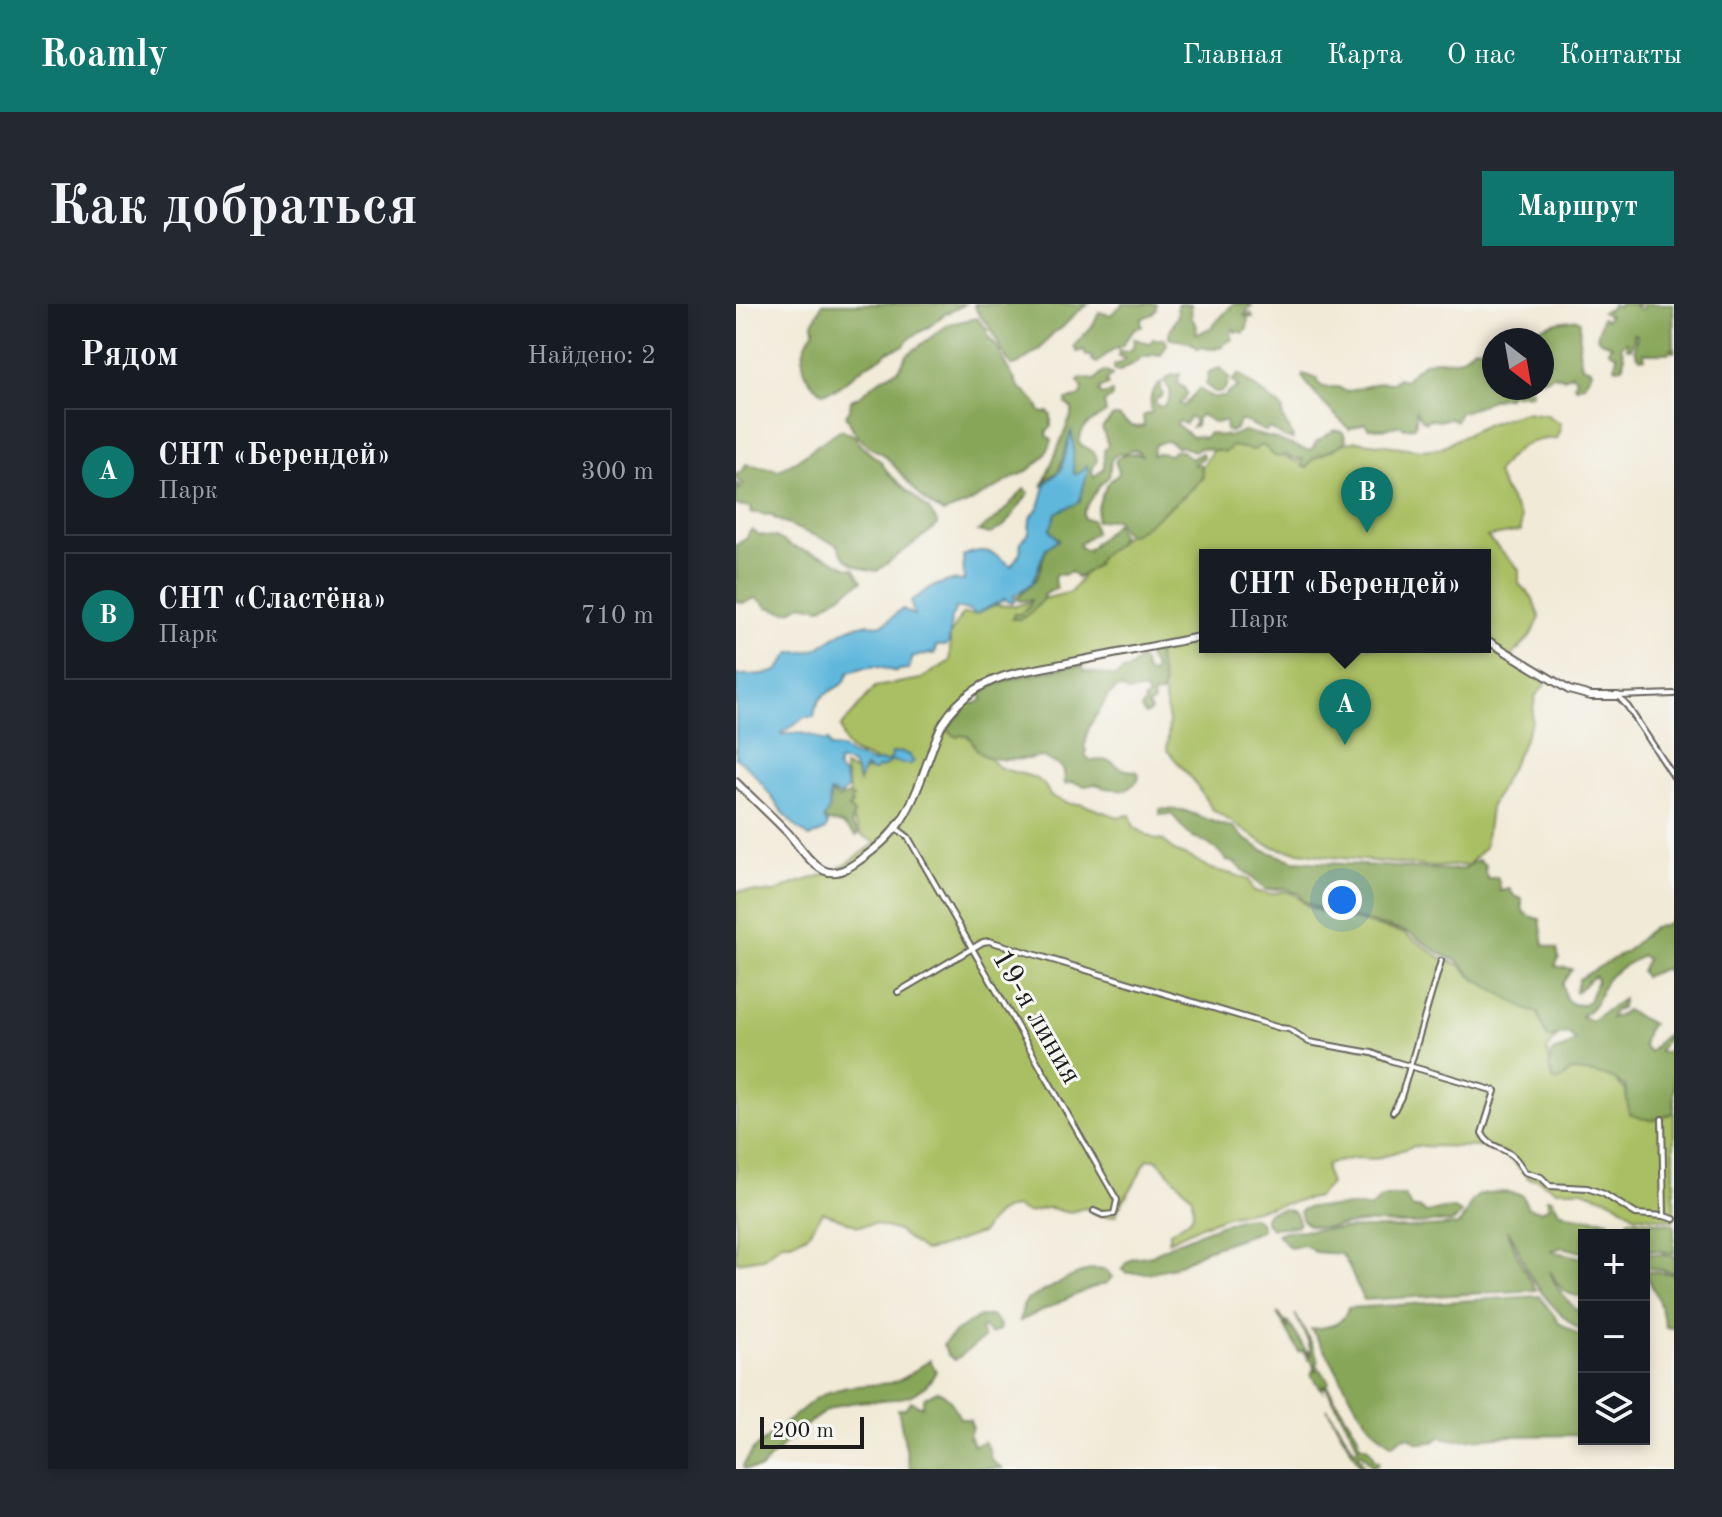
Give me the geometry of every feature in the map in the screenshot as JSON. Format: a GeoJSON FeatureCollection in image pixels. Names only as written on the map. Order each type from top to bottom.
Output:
{"type":"FeatureCollection","features":[{"type":"Feature","properties":{"kind":"street"},"geometry":{"type":"LineString","coordinates":[[736,782],[822,869],[831,873],[845,870],[880,846],[896,828],[912,801],[949,712],[976,689],[1003,676],[1199,637]]}},
{"type":"Feature","properties":{"kind":"street"},"geometry":{"type":"LineString","coordinates":[[1491,643],[1569,690],[1591,696],[1674,694]]}},
{"type":"Feature","properties":{"kind":"street"},"geometry":{"type":"LineString","coordinates":[[1618,696],[1674,777]]}},
{"type":"Feature","properties":{"kind":"street","name":"19-я линия"},"geometry":{"type":"LineString","coordinates":[[896,828],[908,837],[1117,1200],[1114,1214],[1103,1215],[1094,1211]]}},
{"type":"Feature","properties":{"kind":"street"},"geometry":{"type":"LineString","coordinates":[[898,992],[972,949],[989,941],[1000,944],[1289,1029],[1309,1042],[1372,1053],[1495,1091],[1482,1133],[1492,1146],[1517,1159],[1525,1172],[1541,1177],[1550,1186],[1578,1186],[1604,1194],[1636,1214],[1674,1219]]}},
{"type":"Feature","properties":{"kind":"street"},"geometry":{"type":"LineString","coordinates":[[1393,1112],[1401,1097],[1441,961]]}},
{"type":"Feature","properties":{"kind":"street"},"geometry":{"type":"LineString","coordinates":[[1662,1119],[1664,1216]]}},
{"type":"Feature","properties":{"kind":"green space"},"geometry":{"type":"Polygon","coordinates":[[[822,304],[965,304],[945,314],[904,346],[866,365],[836,389],[823,393],[809,379],[803,364],[805,347],[822,304]]]}},
{"type":"Feature","properties":{"kind":"green space"},"geometry":{"type":"Polygon","coordinates":[[[974,304],[1089,304],[1053,333],[1040,349],[1012,366],[974,304]]]}},
{"type":"Feature","properties":{"kind":"green space"},"geometry":{"type":"Polygon","coordinates":[[[1123,304],[1156,304],[1156,309],[1141,319],[1142,327],[1135,328],[1123,345],[1097,363],[1091,356],[1086,356],[1084,350],[1077,352],[1074,346],[1094,324],[1099,312],[1110,315],[1123,304]]]}},
{"type":"Feature","properties":{"kind":"green space"},"geometry":{"type":"Polygon","coordinates":[[[1177,304],[1191,304],[1192,319],[1198,334],[1212,327],[1233,304],[1251,304],[1244,316],[1251,313],[1253,317],[1248,318],[1247,329],[1243,333],[1233,329],[1233,339],[1223,347],[1198,349],[1188,342],[1169,338],[1178,315],[1177,304]]]}},
{"type":"Feature","properties":{"kind":"green space"},"geometry":{"type":"Polygon","coordinates":[[[1612,304],[1619,307],[1620,304],[1640,304],[1634,305],[1642,309],[1644,304],[1673,304],[1674,352],[1671,349],[1668,353],[1643,353],[1645,358],[1641,359],[1636,351],[1637,335],[1634,334],[1631,349],[1627,348],[1627,342],[1621,346],[1623,367],[1615,367],[1617,355],[1609,351],[1612,345],[1597,337],[1602,318],[1607,320],[1609,316],[1602,312],[1611,308],[1612,304]]]}},
{"type":"Feature","properties":{"kind":"green space"},"geometry":{"type":"Polygon","coordinates":[[[977,318],[987,329],[988,336],[1019,387],[1036,402],[1041,412],[1051,415],[1047,436],[1052,440],[1039,462],[1028,470],[967,504],[943,513],[921,497],[883,454],[860,438],[846,415],[851,400],[899,369],[907,355],[949,324],[977,318]]]}},
{"type":"Feature","properties":{"kind":"green space"},"geometry":{"type":"Polygon","coordinates":[[[1580,321],[1582,366],[1592,372],[1584,384],[1577,387],[1572,374],[1564,378],[1554,375],[1554,328],[1540,328],[1557,322],[1580,321]]]}},
{"type":"Feature","properties":{"kind":"green space"},"geometry":{"type":"Polygon","coordinates":[[[1134,339],[1150,343],[1153,339],[1165,339],[1167,344],[1161,355],[1140,357],[1118,372],[1114,370],[1114,365],[1125,359],[1118,356],[1119,350],[1133,348],[1134,339]]]}},
{"type":"Feature","properties":{"kind":"green space"},"geometry":{"type":"Polygon","coordinates":[[[1474,347],[1480,348],[1482,400],[1493,400],[1460,412],[1456,421],[1450,418],[1439,421],[1428,419],[1426,422],[1416,411],[1414,427],[1368,428],[1365,423],[1349,429],[1302,377],[1303,374],[1318,379],[1323,387],[1337,387],[1346,392],[1381,382],[1392,383],[1398,378],[1406,380],[1423,364],[1434,360],[1458,359],[1474,347]]]}},
{"type":"Feature","properties":{"kind":"green space"},"geometry":{"type":"Polygon","coordinates":[[[1221,368],[1229,378],[1227,386],[1222,392],[1215,392],[1206,385],[1209,372],[1221,368]]]}},
{"type":"Feature","properties":{"kind":"green space"},"geometry":{"type":"Polygon","coordinates":[[[1105,371],[1112,375],[1106,381],[1108,385],[1099,392],[1103,395],[1112,392],[1112,397],[1104,403],[1106,413],[1084,428],[1079,443],[1096,456],[1092,470],[1094,477],[1104,468],[1104,450],[1108,445],[1102,428],[1113,416],[1119,416],[1133,426],[1144,426],[1143,416],[1152,412],[1151,399],[1155,389],[1162,382],[1162,397],[1155,402],[1158,406],[1165,406],[1171,394],[1165,382],[1169,377],[1180,374],[1177,383],[1187,393],[1179,404],[1184,406],[1199,389],[1212,397],[1224,397],[1239,388],[1232,381],[1239,374],[1283,409],[1283,417],[1293,439],[1244,421],[1229,432],[1225,421],[1215,423],[1201,415],[1197,418],[1196,426],[1192,427],[1195,421],[1189,417],[1185,424],[1179,421],[1176,424],[1192,437],[1204,438],[1209,433],[1231,435],[1243,431],[1306,450],[1312,450],[1316,442],[1335,430],[1343,432],[1346,440],[1314,458],[1307,468],[1301,466],[1303,459],[1286,454],[1274,456],[1261,445],[1254,450],[1232,446],[1226,452],[1177,448],[1167,441],[1155,445],[1152,455],[1182,451],[1191,459],[1202,453],[1203,458],[1194,464],[1201,465],[1203,477],[1176,503],[1144,528],[1129,535],[1116,519],[1096,521],[1102,495],[1119,472],[1115,461],[1127,454],[1141,455],[1131,450],[1119,453],[1111,459],[1109,476],[1099,486],[1083,513],[1084,519],[1092,520],[1095,532],[1079,544],[1087,551],[1116,523],[1121,536],[1116,545],[1102,555],[1095,566],[1077,578],[1071,572],[1056,574],[1054,580],[1057,588],[1045,594],[1031,613],[1021,619],[1012,619],[1014,614],[1020,614],[1029,607],[1031,600],[1019,601],[1017,598],[1037,577],[1049,544],[1059,539],[1051,530],[1055,512],[1080,502],[1087,466],[1078,477],[1072,474],[1072,437],[1058,472],[1048,478],[1042,487],[1072,414],[1066,400],[1081,395],[1083,389],[1078,381],[1081,378],[1095,380],[1105,371]]]}},
{"type":"Feature","properties":{"kind":"green space"},"geometry":{"type":"Polygon","coordinates":[[[1524,412],[1547,415],[1561,424],[1557,438],[1522,446],[1496,473],[1521,518],[1521,531],[1487,537],[1519,569],[1519,584],[1532,597],[1540,618],[1529,638],[1511,657],[1546,683],[1535,697],[1532,721],[1524,741],[1490,808],[1485,847],[1468,865],[1435,867],[1280,849],[1264,843],[1213,810],[1167,750],[1169,721],[1158,667],[1159,650],[999,681],[972,697],[951,719],[994,764],[1041,782],[1050,796],[1118,817],[1130,815],[1134,827],[1211,869],[1249,880],[1254,891],[1270,894],[1284,891],[1294,894],[1310,908],[1406,934],[1497,991],[1506,987],[1522,992],[1558,1035],[1547,1050],[1551,1068],[1591,1067],[1616,1081],[1628,1093],[1674,1108],[1674,1220],[1634,1215],[1612,1200],[1582,1190],[1556,1190],[1537,1179],[1529,1179],[1513,1161],[1489,1147],[1414,1146],[1375,1159],[1355,1158],[1327,1164],[1330,1184],[1317,1197],[1227,1216],[1168,1241],[1170,1232],[1190,1219],[1193,1213],[1192,1197],[1156,1159],[1148,1159],[1116,1215],[1100,1216],[1086,1208],[1066,1212],[1047,1208],[1029,1212],[1011,1208],[996,1215],[982,1233],[924,1251],[898,1231],[875,1224],[858,1226],[823,1212],[807,1235],[791,1243],[782,1243],[763,1258],[736,1262],[736,891],[774,893],[845,865],[876,843],[862,835],[846,810],[850,795],[844,767],[862,771],[880,766],[850,750],[841,727],[875,687],[921,679],[950,661],[950,635],[962,614],[973,614],[995,605],[1015,606],[1071,592],[1094,561],[1172,502],[1202,467],[1217,443],[1255,442],[1296,462],[1327,447],[1356,441],[1422,450],[1440,448],[1487,424],[1524,412]]]}},
{"type":"Feature","properties":{"kind":"green space"},"geometry":{"type":"Polygon","coordinates":[[[840,430],[855,436],[860,445],[929,510],[937,522],[933,529],[877,571],[853,564],[838,545],[770,514],[751,513],[752,507],[736,505],[736,490],[740,489],[736,483],[744,484],[736,479],[736,473],[742,472],[746,464],[780,470],[840,430]]]}},
{"type":"Feature","properties":{"kind":"green space"},"geometry":{"type":"Polygon","coordinates":[[[1025,488],[1029,493],[1004,526],[990,534],[978,531],[997,518],[1025,488]]]}},
{"type":"Feature","properties":{"kind":"green space"},"geometry":{"type":"Polygon","coordinates":[[[752,530],[854,568],[862,581],[821,608],[802,604],[785,612],[767,607],[756,598],[744,603],[736,601],[736,545],[747,538],[752,530]]]}},
{"type":"Feature","properties":{"kind":"green space"},"geometry":{"type":"Polygon","coordinates":[[[1151,652],[1157,654],[1164,687],[1161,694],[1152,695],[1154,702],[1148,706],[1151,711],[1145,715],[1141,709],[1148,697],[1146,692],[1116,689],[1108,695],[1091,723],[1084,745],[1085,755],[1091,761],[1109,761],[1139,774],[1138,781],[1126,790],[1096,784],[1065,784],[1061,767],[1044,757],[992,758],[978,751],[969,737],[957,737],[947,730],[961,714],[963,706],[977,703],[983,699],[981,691],[999,683],[1075,666],[1083,667],[1084,671],[1116,677],[1139,660],[1143,661],[1146,672],[1152,675],[1155,669],[1148,658],[1151,652]]]}},
{"type":"Feature","properties":{"kind":"green space"},"geometry":{"type":"Polygon","coordinates":[[[831,794],[839,799],[848,795],[853,798],[849,808],[854,813],[851,824],[859,834],[856,836],[842,824],[824,821],[831,794]]]}},
{"type":"Feature","properties":{"kind":"green space"},"geometry":{"type":"Polygon","coordinates":[[[1160,809],[1183,810],[1233,827],[1263,850],[1294,861],[1448,870],[1463,869],[1478,860],[1486,865],[1488,879],[1497,877],[1500,891],[1510,889],[1514,896],[1522,899],[1525,914],[1540,919],[1544,945],[1557,949],[1559,958],[1555,966],[1572,969],[1562,984],[1566,999],[1572,1004],[1583,1005],[1589,1001],[1597,980],[1595,976],[1575,992],[1579,979],[1628,950],[1653,927],[1663,926],[1674,915],[1671,944],[1673,978],[1665,968],[1644,977],[1641,971],[1647,959],[1642,956],[1611,975],[1596,1003],[1581,1016],[1591,1021],[1623,999],[1622,1007],[1613,1012],[1611,1018],[1626,1010],[1652,1024],[1643,1046],[1649,1052],[1671,1032],[1659,1052],[1665,1053],[1674,1047],[1674,1112],[1657,1119],[1629,1113],[1625,1086],[1599,1074],[1571,1071],[1561,1080],[1553,1080],[1549,1067],[1552,1052],[1567,1047],[1575,1040],[1568,1033],[1548,1038],[1538,1013],[1473,977],[1460,962],[1441,954],[1410,933],[1314,907],[1303,901],[1299,894],[1285,888],[1266,890],[1216,849],[1191,836],[1171,814],[1160,815],[1160,809]]]}},
{"type":"Feature","properties":{"kind":"green space"},"geometry":{"type":"Polygon","coordinates":[[[1487,1193],[1522,1195],[1528,1208],[1541,1211],[1549,1207],[1547,1198],[1552,1199],[1559,1211],[1608,1220],[1612,1229],[1578,1229],[1578,1251],[1563,1247],[1550,1251],[1578,1257],[1578,1296],[1559,1285],[1550,1271],[1564,1296],[1578,1311],[1578,1328],[1544,1296],[1507,1229],[1536,1290],[1364,1300],[1341,1254],[1315,1252],[1305,1245],[1290,1248],[1277,1234],[1285,1231],[1458,1225],[1474,1199],[1487,1193]]]}},
{"type":"Feature","properties":{"kind":"green space"},"geometry":{"type":"Polygon","coordinates":[[[1389,1196],[1405,1196],[1411,1207],[1426,1213],[1448,1209],[1461,1213],[1449,1222],[1362,1223],[1323,1227],[1306,1224],[1300,1211],[1311,1207],[1372,1207],[1389,1196]]]}},
{"type":"Feature","properties":{"kind":"green space"},"geometry":{"type":"Polygon","coordinates":[[[1283,1209],[1294,1213],[1299,1223],[1296,1226],[1271,1228],[1265,1217],[1269,1212],[1283,1209]]]}},
{"type":"Feature","properties":{"kind":"green space"},"geometry":{"type":"Polygon","coordinates":[[[1253,1217],[1260,1222],[1262,1229],[1206,1250],[1174,1267],[1147,1273],[1127,1273],[1122,1269],[1133,1258],[1152,1255],[1220,1225],[1253,1217]]]}},
{"type":"Feature","properties":{"kind":"green space"},"geometry":{"type":"Polygon","coordinates":[[[1627,1221],[1674,1224],[1674,1253],[1650,1250],[1650,1229],[1629,1229],[1627,1221]]]}},
{"type":"Feature","properties":{"kind":"green space"},"geometry":{"type":"Polygon","coordinates":[[[1650,1254],[1674,1256],[1674,1272],[1650,1268],[1650,1254]]]}},
{"type":"Feature","properties":{"kind":"green space"},"geometry":{"type":"Polygon","coordinates":[[[1092,1269],[1106,1270],[1112,1277],[1107,1283],[1020,1321],[1027,1300],[1092,1269]]]}},
{"type":"Feature","properties":{"kind":"green space"},"geometry":{"type":"Polygon","coordinates":[[[1650,1272],[1674,1274],[1674,1328],[1666,1327],[1650,1283],[1650,1272]]]}},
{"type":"Feature","properties":{"kind":"green space"},"geometry":{"type":"Polygon","coordinates":[[[1539,1296],[1560,1323],[1578,1335],[1578,1435],[1458,1440],[1440,1437],[1433,1442],[1418,1443],[1409,1437],[1401,1438],[1392,1445],[1365,1418],[1311,1329],[1339,1322],[1348,1308],[1539,1296]]]}},
{"type":"Feature","properties":{"kind":"green space"},"geometry":{"type":"Polygon","coordinates":[[[1277,1313],[1289,1329],[1289,1323],[1310,1357],[1308,1341],[1295,1314],[1319,1361],[1316,1364],[1329,1382],[1327,1386],[1359,1437],[1360,1445],[1367,1447],[1373,1459],[1379,1462],[1378,1465],[1372,1466],[1361,1453],[1358,1454],[1365,1469],[1362,1469],[1327,1408],[1355,1451],[1358,1448],[1353,1435],[1327,1389],[1323,1385],[1323,1391],[1311,1375],[1313,1370],[1316,1371],[1311,1359],[1303,1350],[1299,1352],[1277,1313]]]}},
{"type":"Feature","properties":{"kind":"green space"},"geometry":{"type":"Polygon","coordinates":[[[981,1316],[992,1316],[1000,1325],[999,1330],[991,1334],[980,1328],[984,1338],[955,1360],[943,1345],[956,1331],[981,1316]]]}},
{"type":"Feature","properties":{"kind":"green space"},"geometry":{"type":"Polygon","coordinates":[[[930,1360],[936,1371],[917,1392],[905,1397],[837,1406],[806,1425],[760,1469],[744,1469],[753,1450],[816,1398],[847,1387],[891,1383],[930,1360]]]}},
{"type":"Feature","properties":{"kind":"green space"},"geometry":{"type":"Polygon","coordinates":[[[937,1391],[948,1398],[960,1418],[970,1420],[972,1427],[969,1436],[974,1446],[984,1441],[991,1460],[1002,1468],[910,1469],[898,1409],[905,1409],[911,1401],[922,1407],[924,1398],[937,1391]]]}},
{"type":"Feature","properties":{"kind":"water"},"geometry":{"type":"Polygon","coordinates":[[[1071,431],[1074,474],[1084,470],[1087,465],[1088,471],[1079,502],[1056,513],[1050,530],[1058,540],[1046,548],[1032,583],[1014,596],[1015,601],[1011,603],[1005,599],[976,614],[955,608],[951,617],[949,643],[936,646],[935,653],[913,656],[909,669],[897,672],[870,667],[849,672],[844,683],[820,699],[814,717],[805,717],[783,732],[782,735],[803,734],[828,741],[830,747],[841,748],[874,763],[887,762],[892,753],[902,752],[914,761],[910,765],[892,761],[875,771],[866,767],[859,782],[851,764],[838,762],[838,770],[844,775],[848,788],[840,796],[830,792],[829,809],[824,819],[828,825],[824,831],[809,837],[787,817],[755,775],[736,758],[736,675],[775,672],[791,653],[813,650],[849,628],[882,624],[903,609],[914,615],[911,602],[923,593],[943,583],[964,581],[963,556],[977,551],[989,552],[1011,566],[1020,553],[1021,541],[1029,533],[1030,518],[1039,507],[1046,483],[1061,470],[1071,431]]]}},
{"type":"Feature","properties":{"kind":"place","name":"СНТ «Сластёна»"},"geometry":{"type":"Point","coordinates":[1367,533]}},
{"type":"Feature","properties":{"kind":"place","name":"СНТ «Берендей»"},"geometry":{"type":"Point","coordinates":[1345,745]}}]}
